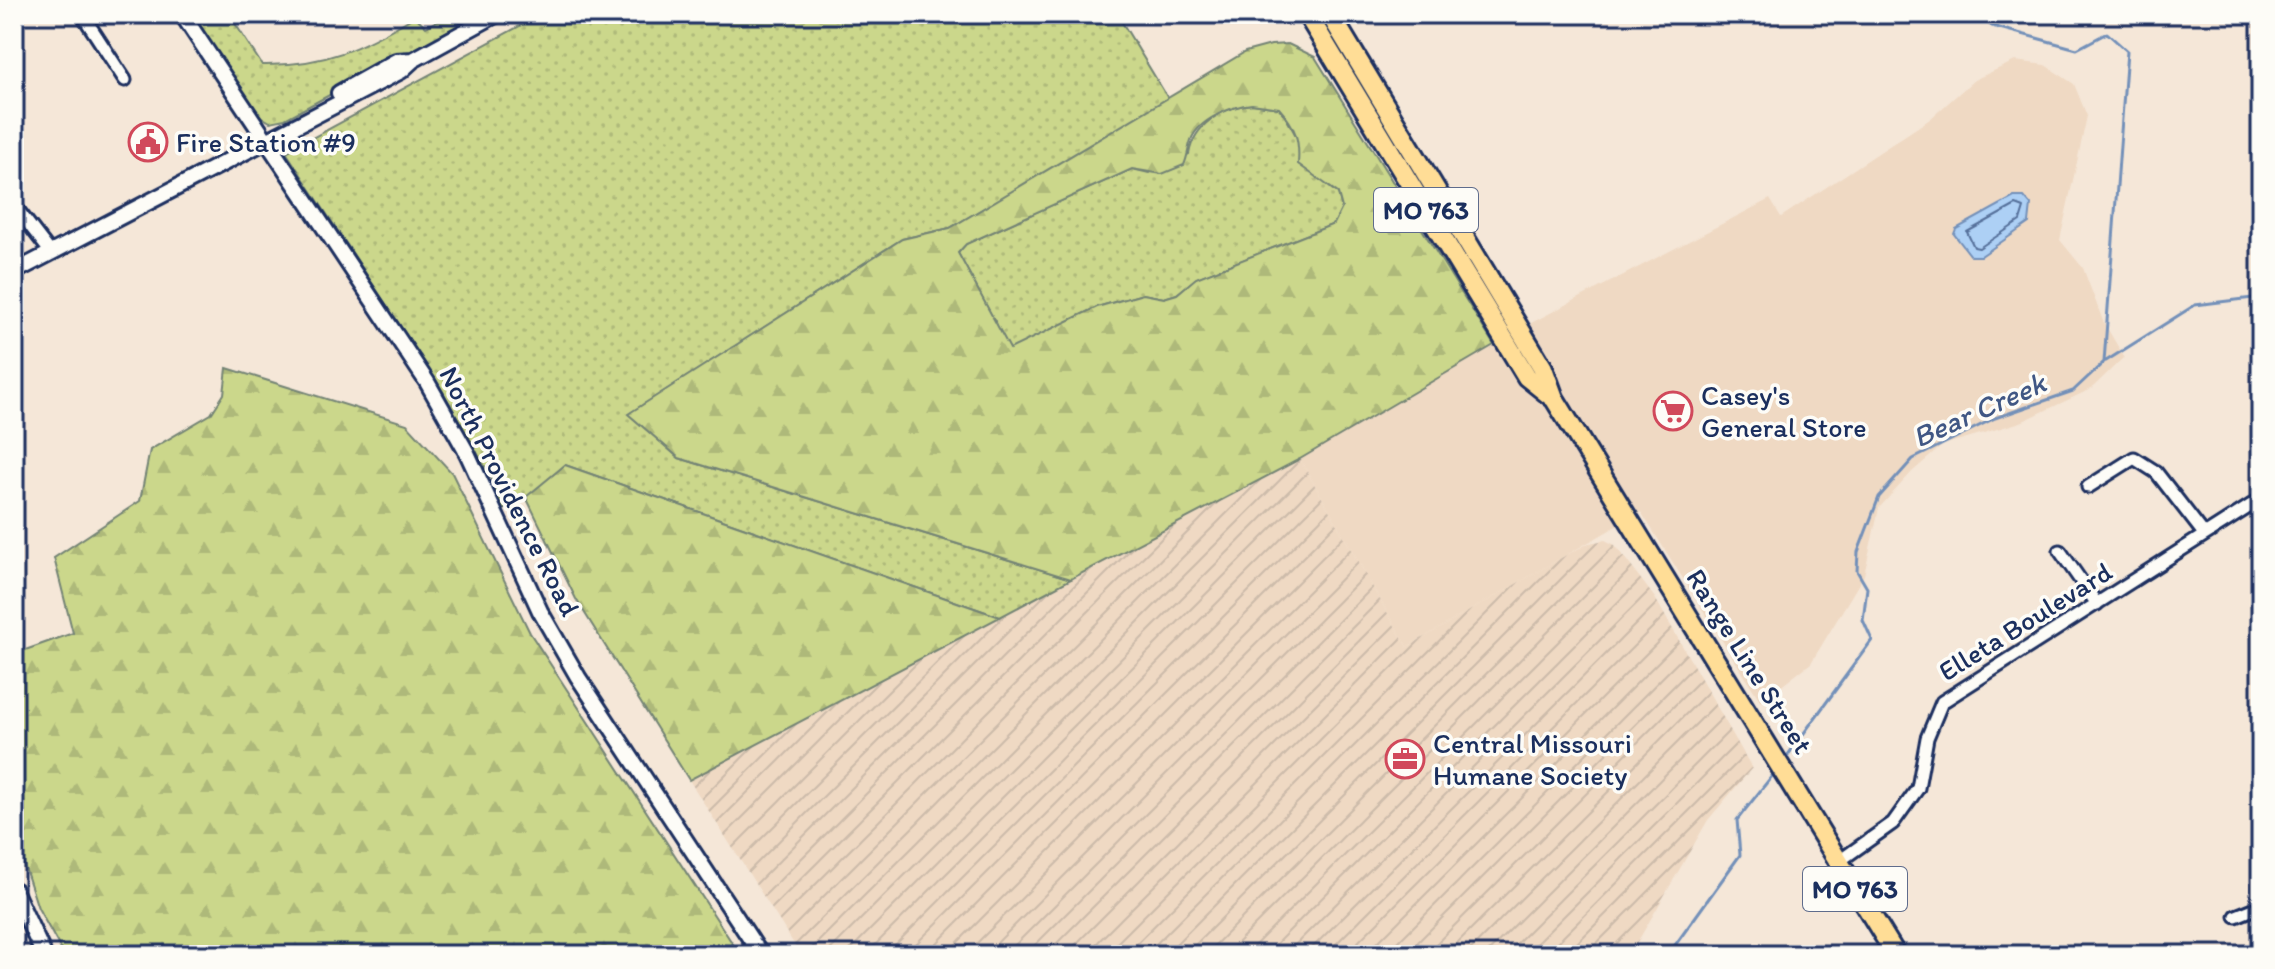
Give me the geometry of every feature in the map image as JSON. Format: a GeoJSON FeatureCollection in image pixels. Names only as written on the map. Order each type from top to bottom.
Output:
{"type":"FeatureCollection","features":[{"type":"Feature","properties":{"kind":"main road","name":"Range Line Street"},"geometry":{"type":"LineString","coordinates":[[1307,14],[1527,377],[1554,398]]}},
{"type":"Feature","properties":{"kind":"main road"},"geometry":{"type":"LineString","coordinates":[[1314,14],[1331,30],[1377,109],[1394,121]]}},
{"type":"Feature","properties":{"kind":"main road","name":"Range Line Street"},"geometry":{"type":"LineString","coordinates":[[1330,14],[1543,368],[1554,398],[1896,955]]}},
{"type":"Feature","properties":{"kind":"street"},"geometry":{"type":"LineString","coordinates":[[82,14],[125,80]]}},
{"type":"Feature","properties":{"kind":"street","name":"North Providence Road"},"geometry":{"type":"LineString","coordinates":[[182,14],[427,382],[467,453],[540,611],[578,677],[761,955]]}},
{"type":"Feature","properties":{"kind":"street"},"geometry":{"type":"LineString","coordinates":[[14,272],[401,71],[413,60],[497,14]]}},
{"type":"Feature","properties":{"kind":"street"},"geometry":{"type":"LineString","coordinates":[[14,205],[21,210],[51,253]]}},
{"type":"Feature","properties":{"kind":"street"},"geometry":{"type":"LineString","coordinates":[[2088,487],[2134,458],[2156,472],[2204,534]]}},
{"type":"Feature","properties":{"kind":"street","name":"Elleta Boulevard"},"geometry":{"type":"LineString","coordinates":[[1838,862],[1893,823],[1918,788],[1927,738],[1942,702],[2261,499]]}},
{"type":"Feature","properties":{"kind":"street"},"geometry":{"type":"LineString","coordinates":[[2060,551],[2097,604]]}},
{"type":"Feature","properties":{"kind":"street"},"geometry":{"type":"LineString","coordinates":[[14,890],[44,955]]}},
{"type":"Feature","properties":{"kind":"street"},"geometry":{"type":"LineString","coordinates":[[2236,916],[2261,906]]}},
{"type":"Feature","properties":{"kind":"shaded area"},"geometry":{"type":"Polygon","coordinates":[[[2015,61],[2045,65],[2074,84],[2087,116],[2060,240],[2083,268],[2103,321],[2124,357],[2091,389],[2021,422],[1943,445],[1912,472],[1879,508],[1864,575],[1811,663],[1761,702],[1641,512],[1407,647],[1300,459],[1533,322],[1770,199],[1781,217],[1930,119],[1974,80],[2015,61]]]}},
{"type":"Feature","properties":{"kind":"shaded area"},"geometry":{"type":"Polygon","coordinates":[[[1300,459],[1407,647],[1589,543],[1605,540],[1615,545],[1655,598],[1752,768],[1708,820],[1630,955],[801,955],[689,780],[1300,459]]]}},
{"type":"Feature","properties":{"kind":"green space"},"geometry":{"type":"Polygon","coordinates":[[[191,14],[229,14],[262,65],[305,62],[342,53],[415,16],[426,27],[450,14],[480,14],[285,119],[270,122],[255,113],[191,14]]]}},
{"type":"Feature","properties":{"kind":"green space"},"geometry":{"type":"Polygon","coordinates":[[[542,14],[1117,14],[1169,100],[950,228],[902,239],[629,414],[679,458],[1071,579],[1000,617],[565,465],[538,491],[500,512],[493,481],[439,385],[286,152],[542,14]]]}},
{"type":"Feature","properties":{"kind":"green space"},"geometry":{"type":"Polygon","coordinates":[[[1288,44],[1315,57],[1494,345],[1300,459],[1071,579],[679,458],[628,414],[902,239],[950,228],[1245,52],[1288,44]],[[1252,104],[1226,111],[1209,120],[1195,133],[1184,165],[1162,174],[1132,169],[966,244],[958,253],[1010,349],[1097,307],[1143,294],[1164,298],[1177,294],[1196,278],[1334,224],[1342,208],[1338,193],[1298,164],[1295,133],[1279,108],[1252,104]]]}},
{"type":"Feature","properties":{"kind":"green space"},"geometry":{"type":"Polygon","coordinates":[[[1252,104],[1279,108],[1312,166],[1338,193],[1342,208],[1334,224],[1197,278],[1177,294],[1164,298],[1143,294],[1097,307],[1010,350],[958,253],[966,244],[1132,169],[1149,173],[1189,154],[1197,134],[1211,119],[1230,109],[1252,104]]]}},
{"type":"Feature","properties":{"kind":"green space"},"geometry":{"type":"Polygon","coordinates":[[[227,368],[407,424],[452,473],[530,633],[740,955],[64,955],[38,908],[14,834],[14,654],[73,633],[54,558],[140,501],[150,450],[211,414],[224,394],[227,368]]]}},
{"type":"Feature","properties":{"kind":"green space"},"geometry":{"type":"Polygon","coordinates":[[[565,465],[1000,617],[689,780],[576,599],[526,497],[565,465]]]}},
{"type":"Feature","properties":{"kind":"water"},"geometry":{"type":"Polygon","coordinates":[[[2014,197],[2024,197],[2031,205],[2029,223],[1981,256],[1971,256],[1954,234],[1956,229],[2014,197]]]}},
{"type":"Feature","properties":{"kind":"waterway","name":"Bear Creek"},"geometry":{"type":"LineString","coordinates":[[1785,759],[1872,640],[1863,620],[1867,588],[1857,571],[1858,552],[1879,497],[1913,459],[1995,418],[2073,391],[2104,362],[2127,51],[2107,33],[2077,49],[1992,26],[1975,14]]}},
{"type":"Feature","properties":{"kind":"waterway"},"geometry":{"type":"LineString","coordinates":[[2106,361],[2195,305],[2261,297]]}},
{"type":"Feature","properties":{"kind":"waterway","name":"Bear Creek"},"geometry":{"type":"LineString","coordinates":[[1668,955],[1740,855],[1737,820],[1776,771]]}},
{"type":"Feature","properties":{"kind":"place","name":"Fire Station #9"},"geometry":{"type":"Point","coordinates":[148,142]}},
{"type":"Feature","properties":{"kind":"place","name":"Casey's General Store"},"geometry":{"type":"Point","coordinates":[1673,411]}},
{"type":"Feature","properties":{"kind":"place","name":"Central Missouri Humane Society"},"geometry":{"type":"Point","coordinates":[1405,759]}}]}
